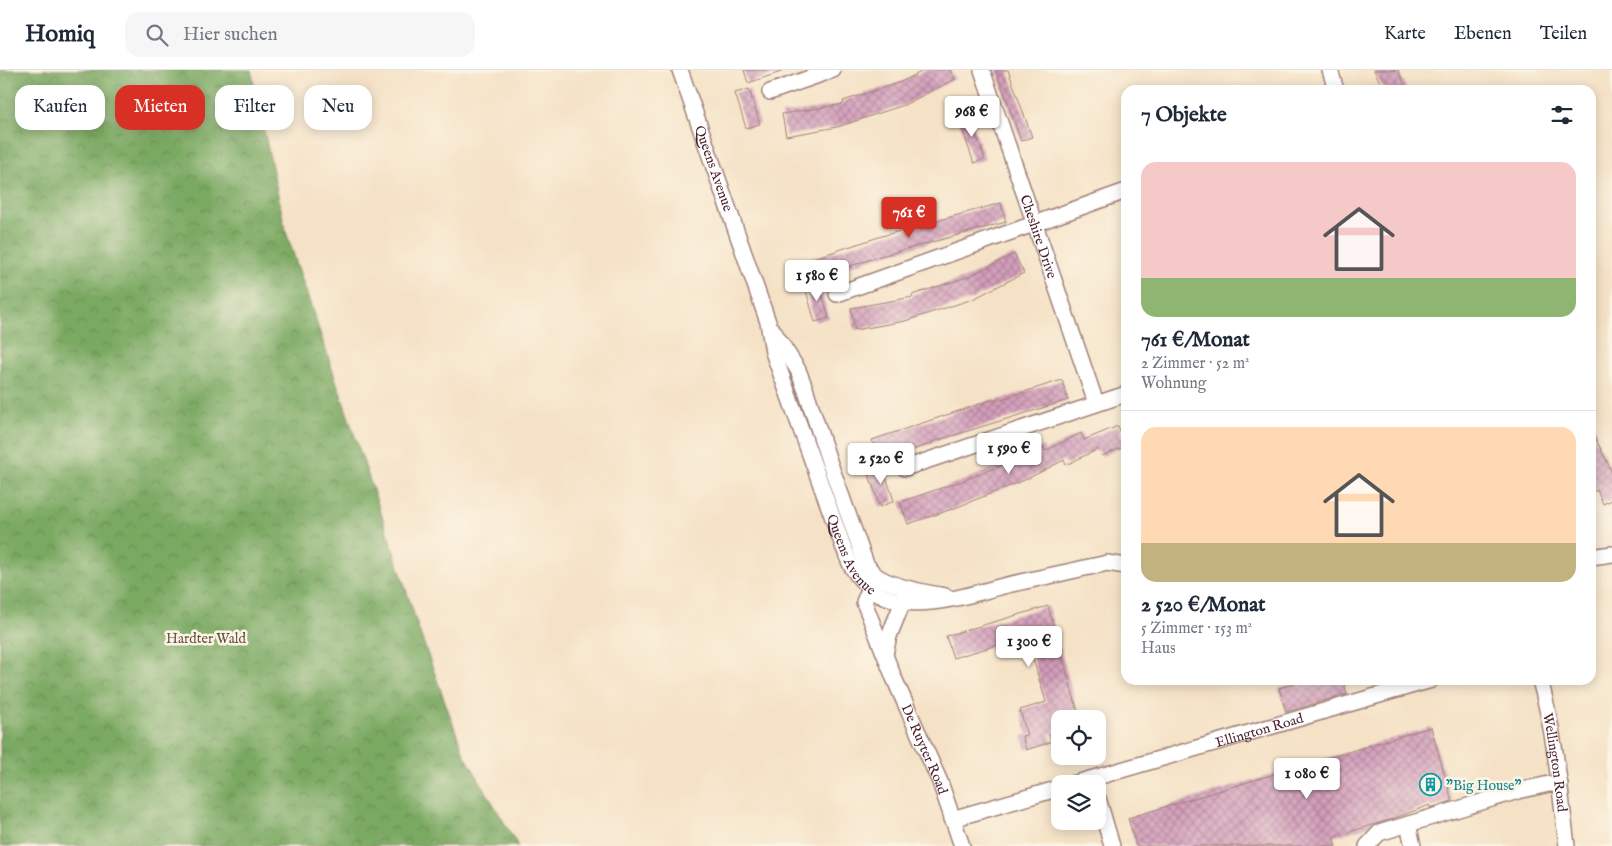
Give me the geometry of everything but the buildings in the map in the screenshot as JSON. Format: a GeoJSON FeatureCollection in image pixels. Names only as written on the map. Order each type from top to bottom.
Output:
{"type":"FeatureCollection","features":[{"type":"Feature","properties":{"kind":"lane","name":"Queens Avenue"},"geometry":{"type":"LineString","coordinates":[[680,70],[768,322],[798,370],[872,581],[886,581],[922,604],[1107,563],[1121,565]]}},
{"type":"Feature","properties":{"kind":"lane"},"geometry":{"type":"LineString","coordinates":[[770,92],[833,70]]}},
{"type":"Feature","properties":{"kind":"lane","name":"Cheshire Drive"},"geometry":{"type":"LineString","coordinates":[[982,70],[1096,404]]}},
{"type":"Feature","properties":{"kind":"lane"},"geometry":{"type":"LineString","coordinates":[[1330,70],[1334,85]]}},
{"type":"Feature","properties":{"kind":"lane"},"geometry":{"type":"LineString","coordinates":[[837,294],[1121,193]]}},
{"type":"Feature","properties":{"kind":"lane"},"geometry":{"type":"LineString","coordinates":[[904,468],[1121,396]]}},
{"type":"Feature","properties":{"kind":"lane"},"geometry":{"type":"LineString","coordinates":[[1596,556],[1612,554]]}},
{"type":"Feature","properties":{"kind":"lane","name":"De Ruyter Road"},"geometry":{"type":"LineString","coordinates":[[872,581],[864,602],[894,678],[940,782],[962,846]]}},
{"type":"Feature","properties":{"kind":"lane"},"geometry":{"type":"LineString","coordinates":[[885,654],[889,636],[906,595]]}},
{"type":"Feature","properties":{"kind":"lane","name":"Ellington Road"},"geometry":{"type":"LineString","coordinates":[[1106,777],[1414,685]]}},
{"type":"Feature","properties":{"kind":"lane","name":"Wellington Road"},"geometry":{"type":"LineString","coordinates":[[1541,685],[1547,705],[1560,784],[1567,846]]}},
{"type":"Feature","properties":{"kind":"lane"},"geometry":{"type":"LineString","coordinates":[[1367,846],[1379,832],[1518,791],[1549,784],[1560,784]]}},
{"type":"Feature","properties":{"kind":"lane"},"geometry":{"type":"LineString","coordinates":[[952,818],[1051,790]]}},
{"type":"Feature","properties":{"kind":"lane"},"geometry":{"type":"LineString","coordinates":[[1408,824],[1413,846]]}},
{"type":"Feature","properties":{"kind":"lane"},"geometry":{"type":"LineString","coordinates":[[1106,825],[1112,846]]}},
{"type":"Feature","properties":{"kind":"green space","name":"Hardter Wald"},"geometry":{"type":"Polygon","coordinates":[[[0,70],[251,70],[254,85],[215,85],[215,130],[264,130],[286,232],[420,633],[464,754],[518,846],[0,846],[0,70]]]}},
{"type":"Feature","properties":{"kind":"place","name":"\"Big House\""},"geometry":{"type":"Point","coordinates":[1430,785]}}]}
